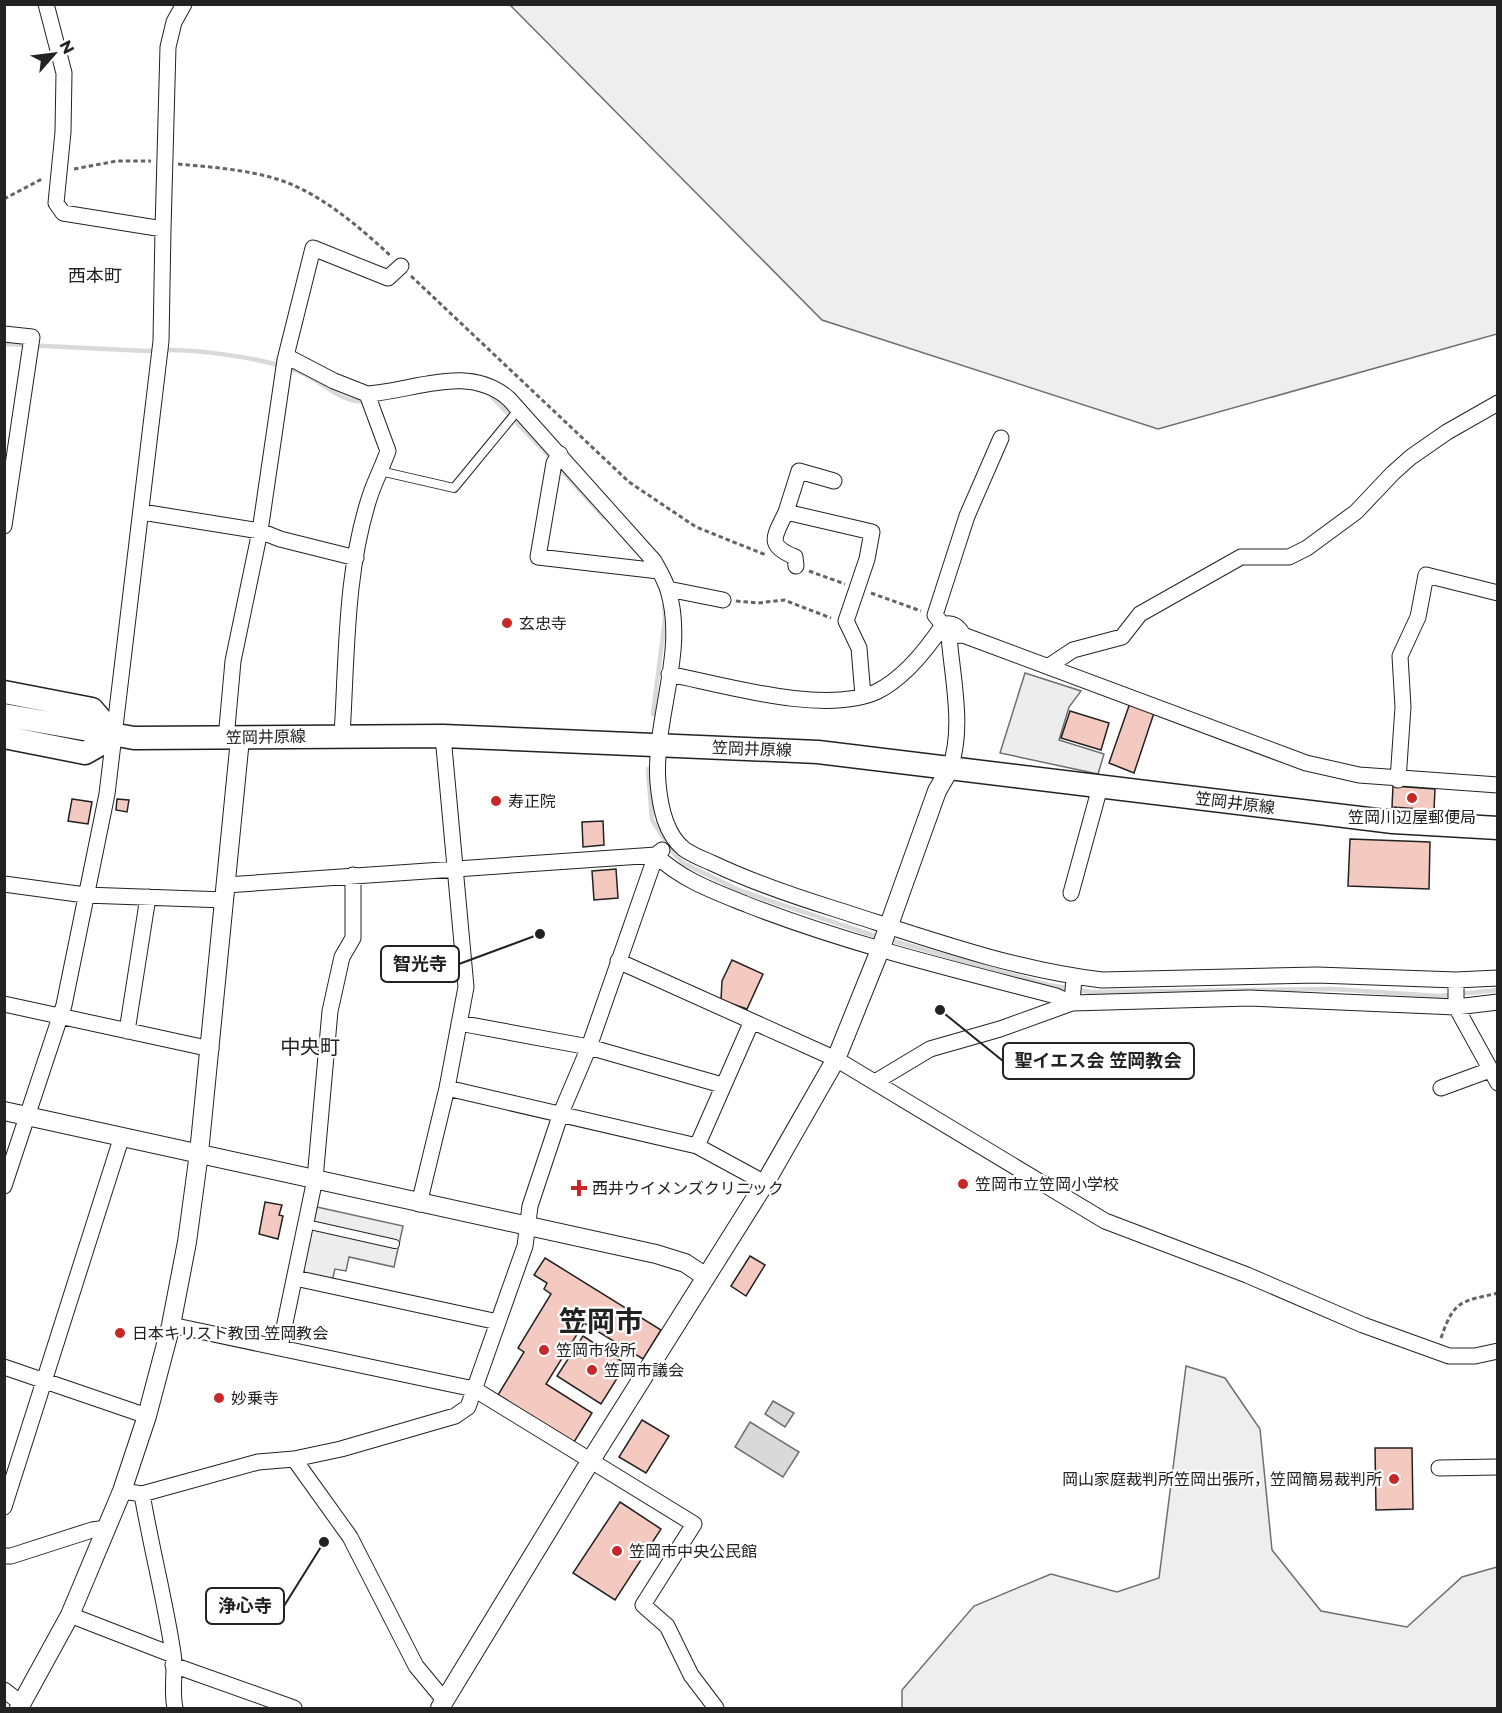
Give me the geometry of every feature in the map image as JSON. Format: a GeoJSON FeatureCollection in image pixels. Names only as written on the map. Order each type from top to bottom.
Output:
{"type":"FeatureCollection","features":[{"type":"Feature","properties":{"kind":"main road"},"geometry":{"type":"LineString","coordinates":[[4,692],[92,709],[115,736],[85,753],[4,737]]}},
{"type":"Feature","properties":{"kind":"main road","name":"笠岡井原線"},"geometry":{"type":"LineString","coordinates":[[4,715],[115,736],[233,739],[342,735],[443,736],[818,752],[949,770],[1393,822],[1497,828]]}},
{"type":"Feature","properties":{"kind":"street"},"geometry":{"type":"LineString","coordinates":[[46,4],[64,73],[60,172],[56,203],[63,213],[164,229]]}},
{"type":"Feature","properties":{"kind":"street"},"geometry":{"type":"LineString","coordinates":[[4,1186],[60,1018],[107,794],[161,341],[168,47],[174,22],[184,4]]}},
{"type":"Feature","properties":{"kind":"street"},"geometry":{"type":"LineString","coordinates":[[4,1690],[20,1706],[70,1615],[122,1491],[147,1416],[171,1325],[187,1242],[199,1153],[226,892],[233,739],[233,661],[260,531],[285,363],[313,248],[388,278],[401,266]]}},
{"type":"Feature","properties":{"kind":"street"},"geometry":{"type":"LineString","coordinates":[[4,334],[32,337],[4,526]]}},
{"type":"Feature","properties":{"kind":"street"},"geometry":{"type":"LineString","coordinates":[[285,363],[334,381],[369,399],[461,380],[491,386],[646,549],[650,570],[668,589],[674,618],[669,674],[658,746],[661,804],[666,825],[669,867],[733,885],[794,909],[980,965],[1056,996],[1102,980],[1167,990],[1250,987],[1317,975],[1456,983],[1497,978]]}},
{"type":"Feature","properties":{"kind":"street"},"geometry":{"type":"LineString","coordinates":[[342,735],[347,646],[356,558],[371,495],[388,451],[369,399]]}},
{"type":"Feature","properties":{"kind":"street"},"geometry":{"type":"LineString","coordinates":[[1049,666],[1074,650],[1122,638],[1140,614],[1169,600],[1241,557],[1289,556],[1307,548],[1356,512],[1411,458],[1447,432],[1497,403]]}},
{"type":"Feature","properties":{"kind":"street"},"geometry":{"type":"LineString","coordinates":[[294,1459],[350,1537],[416,1666],[442,1705],[591,1460],[765,1183],[836,1059],[884,937],[937,791],[953,759],[956,718],[946,628],[967,516],[1001,438]]}},
{"type":"Feature","properties":{"kind":"street"},"geometry":{"type":"LineString","coordinates":[[557,458],[538,557],[650,570]]}},
{"type":"Feature","properties":{"kind":"street"},"geometry":{"type":"LineString","coordinates":[[796,566],[795,557],[779,551],[774,538],[786,512],[799,471],[834,482]]}},
{"type":"Feature","properties":{"kind":"street"},"geometry":{"type":"LineString","coordinates":[[142,512],[260,531],[280,539],[356,558]]}},
{"type":"Feature","properties":{"kind":"street"},"geometry":{"type":"LineString","coordinates":[[786,512],[872,532],[846,621],[859,648],[863,696]]}},
{"type":"Feature","properties":{"kind":"street"},"geometry":{"type":"LineString","coordinates":[[1398,780],[1403,707],[1400,656],[1418,618],[1426,575],[1497,592]]}},
{"type":"Feature","properties":{"kind":"street"},"geometry":{"type":"LineString","coordinates":[[668,589],[723,600]]}},
{"type":"Feature","properties":{"kind":"street"},"geometry":{"type":"LineString","coordinates":[[946,628],[1306,763],[1359,775],[1398,780],[1497,785]]}},
{"type":"Feature","properties":{"kind":"street"},"geometry":{"type":"LineString","coordinates":[[669,674],[798,698],[841,700],[863,696],[890,683],[946,628]]}},
{"type":"Feature","properties":{"kind":"street"},"geometry":{"type":"LineString","coordinates":[[419,1203],[447,1088],[466,987],[443,736]]}},
{"type":"Feature","properties":{"kind":"street"},"geometry":{"type":"LineString","coordinates":[[1071,893],[1100,787]]}},
{"type":"Feature","properties":{"kind":"street"},"geometry":{"type":"LineString","coordinates":[[122,1491],[142,1494],[258,1462],[294,1459],[340,1449],[455,1416],[468,1407],[525,1246],[530,1206],[561,1113],[589,1047],[618,962],[667,847]]}},
{"type":"Feature","properties":{"kind":"street"},"geometry":{"type":"LineString","coordinates":[[4,884],[85,895],[148,897],[226,892],[353,875],[455,868],[667,847],[685,850],[733,885],[794,909],[980,965],[1034,970],[1073,989],[1167,990],[1250,987],[1456,1005],[1497,1002]]}},
{"type":"Feature","properties":{"kind":"street"},"geometry":{"type":"LineString","coordinates":[[280,1347],[315,1179],[330,1011],[342,957],[353,938],[353,875]]}},
{"type":"Feature","properties":{"kind":"street"},"geometry":{"type":"LineString","coordinates":[[127,1031],[148,897]]}},
{"type":"Feature","properties":{"kind":"street"},"geometry":{"type":"LineString","coordinates":[[618,962],[836,1059],[1105,1221],[1247,1275],[1363,1325],[1436,1352],[1449,1356],[1476,1356],[1497,1351]]}},
{"type":"Feature","properties":{"kind":"street"},"geometry":{"type":"LineString","coordinates":[[1442,1088],[1494,1076],[1456,1005],[1456,983]]}},
{"type":"Feature","properties":{"kind":"street"},"geometry":{"type":"LineString","coordinates":[[875,1082],[930,1049],[1000,1029],[1073,989]]}},
{"type":"Feature","properties":{"kind":"street"},"geometry":{"type":"LineString","coordinates":[[4,1004],[211,1049]]}},
{"type":"Feature","properties":{"kind":"street"},"geometry":{"type":"LineString","coordinates":[[697,1146],[752,1021]]}},
{"type":"Feature","properties":{"kind":"street"},"geometry":{"type":"LineString","coordinates":[[459,1023],[589,1047],[722,1085]]}},
{"type":"Feature","properties":{"kind":"street"},"geometry":{"type":"LineString","coordinates":[[447,1088],[697,1146],[765,1183]]}},
{"type":"Feature","properties":{"kind":"street"},"geometry":{"type":"LineString","coordinates":[[4,1111],[656,1254],[685,1263],[706,1277]]}},
{"type":"Feature","properties":{"kind":"street"},"geometry":{"type":"LineString","coordinates":[[4,1507],[122,1136]]}},
{"type":"Feature","properties":{"kind":"street"},"geometry":{"type":"LineString","coordinates":[[295,1278],[498,1322]]}},
{"type":"Feature","properties":{"kind":"street"},"geometry":{"type":"LineString","coordinates":[[171,1325],[474,1389],[694,1524],[643,1605],[667,1626],[691,1675],[716,1708]]}},
{"type":"Feature","properties":{"kind":"street"},"geometry":{"type":"LineString","coordinates":[[4,1367],[147,1416]]}},
{"type":"Feature","properties":{"kind":"street"},"geometry":{"type":"LineString","coordinates":[[1439,1468],[1497,1467]]}},
{"type":"Feature","properties":{"kind":"street"},"geometry":{"type":"LineString","coordinates":[[142,1494],[173,1660],[175,1708]]}},
{"type":"Feature","properties":{"kind":"street"},"geometry":{"type":"LineString","coordinates":[[4,1556],[11,1556],[92,1530],[107,1528]]}},
{"type":"Feature","properties":{"kind":"street"},"geometry":{"type":"LineString","coordinates":[[70,1615],[173,1660],[294,1708]]}},
{"type":"Feature","properties":{"kind":"lane"},"geometry":{"type":"LineString","coordinates":[[380,471],[454,488],[515,413]]}},
{"type":"Feature","properties":{"kind":"lane"},"geometry":{"type":"LineString","coordinates":[[306,1224],[395,1244]]}},
{"type":"Feature","properties":{"kind":"path"},"geometry":{"type":"LineString","coordinates":[[4,200],[33,183],[60,172],[117,161],[167,163],[270,177],[299,188],[364,231],[629,482],[696,527],[767,556]]}},
{"type":"Feature","properties":{"kind":"path"},"geometry":{"type":"LineString","coordinates":[[796,566],[857,588],[946,628]]}},
{"type":"Feature","properties":{"kind":"path"},"geometry":{"type":"LineString","coordinates":[[723,600],[758,603],[784,600],[846,621]]}},
{"type":"Feature","properties":{"kind":"path"},"geometry":{"type":"LineString","coordinates":[[1436,1352],[1450,1311],[1465,1301],[1497,1293]]}},
{"type":"Feature","properties":{"kind":"shaded area"},"geometry":{"type":"Polygon","coordinates":[[[510,5],[1497,5],[1497,334],[1158,429],[822,320],[510,5]]]}},
{"type":"Feature","properties":{"kind":"shaded area"},"geometry":{"type":"Polygon","coordinates":[[[1025,673],[1081,691],[1069,707],[1059,740],[1104,754],[1098,774],[1000,753],[1025,673]]]}},
{"type":"Feature","properties":{"kind":"shaded area"},"geometry":{"type":"Polygon","coordinates":[[[317,1207],[403,1226],[394,1267],[349,1257],[346,1271],[335,1269],[332,1281],[308,1276],[303,1270],[317,1207]]]}},
{"type":"Feature","properties":{"kind":"shaded area"},"geometry":{"type":"Polygon","coordinates":[[[1186,1366],[1225,1378],[1260,1429],[1272,1550],[1321,1611],[1407,1627],[1462,1577],[1497,1567],[1497,1708],[902,1708],[902,1690],[974,1606],[1051,1574],[1117,1592],[1159,1578],[1186,1366]]]}},
{"type":"Feature","properties":{"kind":"shaded area"},"geometry":{"type":"Polygon","coordinates":[[[773,1401],[794,1413],[785,1427],[765,1414],[773,1401]]]}},
{"type":"Feature","properties":{"kind":"shaded area"},"geometry":{"type":"Polygon","coordinates":[[[750,1422],[799,1452],[783,1477],[735,1447],[750,1422]]]}},
{"type":"Feature","properties":{"kind":"building"},"geometry":{"type":"Polygon","coordinates":[[[1130,703],[1154,713],[1134,773],[1109,763],[1130,703]]]}},
{"type":"Feature","properties":{"kind":"building"},"geometry":{"type":"Polygon","coordinates":[[[1070,711],[1109,723],[1101,750],[1061,738],[1070,711]]]}},
{"type":"Feature","properties":{"kind":"building"},"geometry":{"type":"Polygon","coordinates":[[[1393,786],[1435,789],[1434,810],[1392,807],[1393,786]]]}},
{"type":"Feature","properties":{"kind":"building"},"geometry":{"type":"Polygon","coordinates":[[[72,799],[92,802],[88,824],[68,821],[72,799]]]}},
{"type":"Feature","properties":{"kind":"building"},"geometry":{"type":"Polygon","coordinates":[[[117,799],[129,800],[127,812],[116,810],[117,799]]]}},
{"type":"Feature","properties":{"kind":"building"},"geometry":{"type":"Polygon","coordinates":[[[603,821],[604,845],[583,847],[582,822],[603,821]]]}},
{"type":"Feature","properties":{"kind":"building"},"geometry":{"type":"Polygon","coordinates":[[[1350,839],[1430,842],[1429,889],[1348,886],[1350,839]]]}},
{"type":"Feature","properties":{"kind":"building"},"geometry":{"type":"Polygon","coordinates":[[[616,869],[618,898],[594,900],[592,871],[616,869]]]}},
{"type":"Feature","properties":{"kind":"building"},"geometry":{"type":"Polygon","coordinates":[[[732,960],[763,974],[747,1009],[721,1000],[722,981],[732,960]]]}},
{"type":"Feature","properties":{"kind":"building"},"geometry":{"type":"Polygon","coordinates":[[[265,1202],[282,1205],[279,1215],[283,1216],[278,1239],[259,1234],[265,1202]]]}},
{"type":"Feature","properties":{"kind":"building"},"geometry":{"type":"Polygon","coordinates":[[[750,1256],[765,1265],[746,1296],[731,1286],[750,1256]]]}},
{"type":"Feature","properties":{"kind":"building","name":"笠岡市役所"},"geometry":{"type":"Polygon","coordinates":[[[545,1258],[661,1330],[643,1359],[584,1323],[546,1384],[592,1413],[574,1442],[498,1395],[524,1352],[518,1348],[551,1294],[544,1289],[547,1283],[534,1275],[545,1258]]]}},
{"type":"Feature","properties":{"kind":"building","name":"笠岡市議会"},"geometry":{"type":"Polygon","coordinates":[[[583,1336],[626,1364],[601,1404],[557,1376],[583,1336]]]}},
{"type":"Feature","properties":{"kind":"building"},"geometry":{"type":"Polygon","coordinates":[[[642,1420],[669,1436],[646,1473],[619,1457],[642,1420]]]}},
{"type":"Feature","properties":{"kind":"building","name":"岡山家庭裁判所笠岡出張所，笠岡簡易裁判所"},"geometry":{"type":"Polygon","coordinates":[[[1375,1448],[1412,1448],[1413,1509],[1376,1510],[1375,1448]]]}},
{"type":"Feature","properties":{"kind":"building","name":"笠岡市中央公民館"},"geometry":{"type":"Polygon","coordinates":[[[620,1502],[661,1529],[615,1600],[573,1573],[620,1502]]]}},
{"type":"Feature","properties":{"kind":"waterway"},"geometry":{"type":"LineString","coordinates":[[4,344],[147,351],[182,350],[242,357],[295,370],[347,399],[366,401]]}},
{"type":"Feature","properties":{"kind":"waterway"},"geometry":{"type":"LineString","coordinates":[[491,396],[552,459]]}},
{"type":"Feature","properties":{"kind":"waterway"},"geometry":{"type":"LineString","coordinates":[[557,465],[604,517]]}},
{"type":"Feature","properties":{"kind":"waterway"},"geometry":{"type":"LineString","coordinates":[[653,714],[665,619],[664,604]]}},
{"type":"Feature","properties":{"kind":"waterway"},"geometry":{"type":"LineString","coordinates":[[648,769],[652,820],[675,855],[683,863],[741,891],[881,938]]}},
{"type":"Feature","properties":{"kind":"waterway"},"geometry":{"type":"LineString","coordinates":[[890,940],[1049,985],[1090,992],[1332,989],[1439,996],[1498,990]]}},
{"type":"Feature","properties":{"kind":"place","name":"玄忠寺"},"geometry":{"type":"Point","coordinates":[507,623]}},
{"type":"Feature","properties":{"kind":"place","name":"笠岡川辺屋郵便局"},"geometry":{"type":"Point","coordinates":[1412,798]}},
{"type":"Feature","properties":{"kind":"place","name":"寿正院"},"geometry":{"type":"Point","coordinates":[496,801]}},
{"type":"Feature","properties":{"kind":"place","name":"智光寺"},"geometry":{"type":"Point","coordinates":[540,934]}},
{"type":"Feature","properties":{"kind":"place","name":"聖イエス会 笠岡教会"},"geometry":{"type":"Point","coordinates":[940,1010]}},
{"type":"Feature","properties":{"kind":"place","name":"笠岡市立笠岡小学校"},"geometry":{"type":"Point","coordinates":[963,1184]}},
{"type":"Feature","properties":{"kind":"place","name":"西井ウイメンズクリニック"},"geometry":{"type":"Point","coordinates":[579,1188]}},
{"type":"Feature","properties":{"kind":"place","name":"日本キリスト教団 笠岡教会"},"geometry":{"type":"Point","coordinates":[120,1333]}},
{"type":"Feature","properties":{"kind":"place","name":"笠岡市役所"},"geometry":{"type":"Point","coordinates":[544,1350]}},
{"type":"Feature","properties":{"kind":"place","name":"笠岡市議会"},"geometry":{"type":"Point","coordinates":[592,1370]}},
{"type":"Feature","properties":{"kind":"place","name":"妙乗寺"},"geometry":{"type":"Point","coordinates":[219,1398]}},
{"type":"Feature","properties":{"kind":"place","name":"岡山家庭裁判所笠岡出張所，笠岡簡易裁判所"},"geometry":{"type":"Point","coordinates":[1394,1479]}},
{"type":"Feature","properties":{"kind":"place","name":"浄心寺"},"geometry":{"type":"Point","coordinates":[324,1542]}},
{"type":"Feature","properties":{"kind":"place","name":"笠岡市中央公民館"},"geometry":{"type":"Point","coordinates":[617,1551]}},
{"type":"Feature","properties":{"kind":"district","name":"西本町"},"geometry":{"type":"Point","coordinates":[95,276]}},
{"type":"Feature","properties":{"kind":"district","name":"中央町"},"geometry":{"type":"Point","coordinates":[310,1047]}},
{"type":"Feature","properties":{"kind":"district","name":"笠岡市"},"geometry":{"type":"Point","coordinates":[601,1321]}}]}
